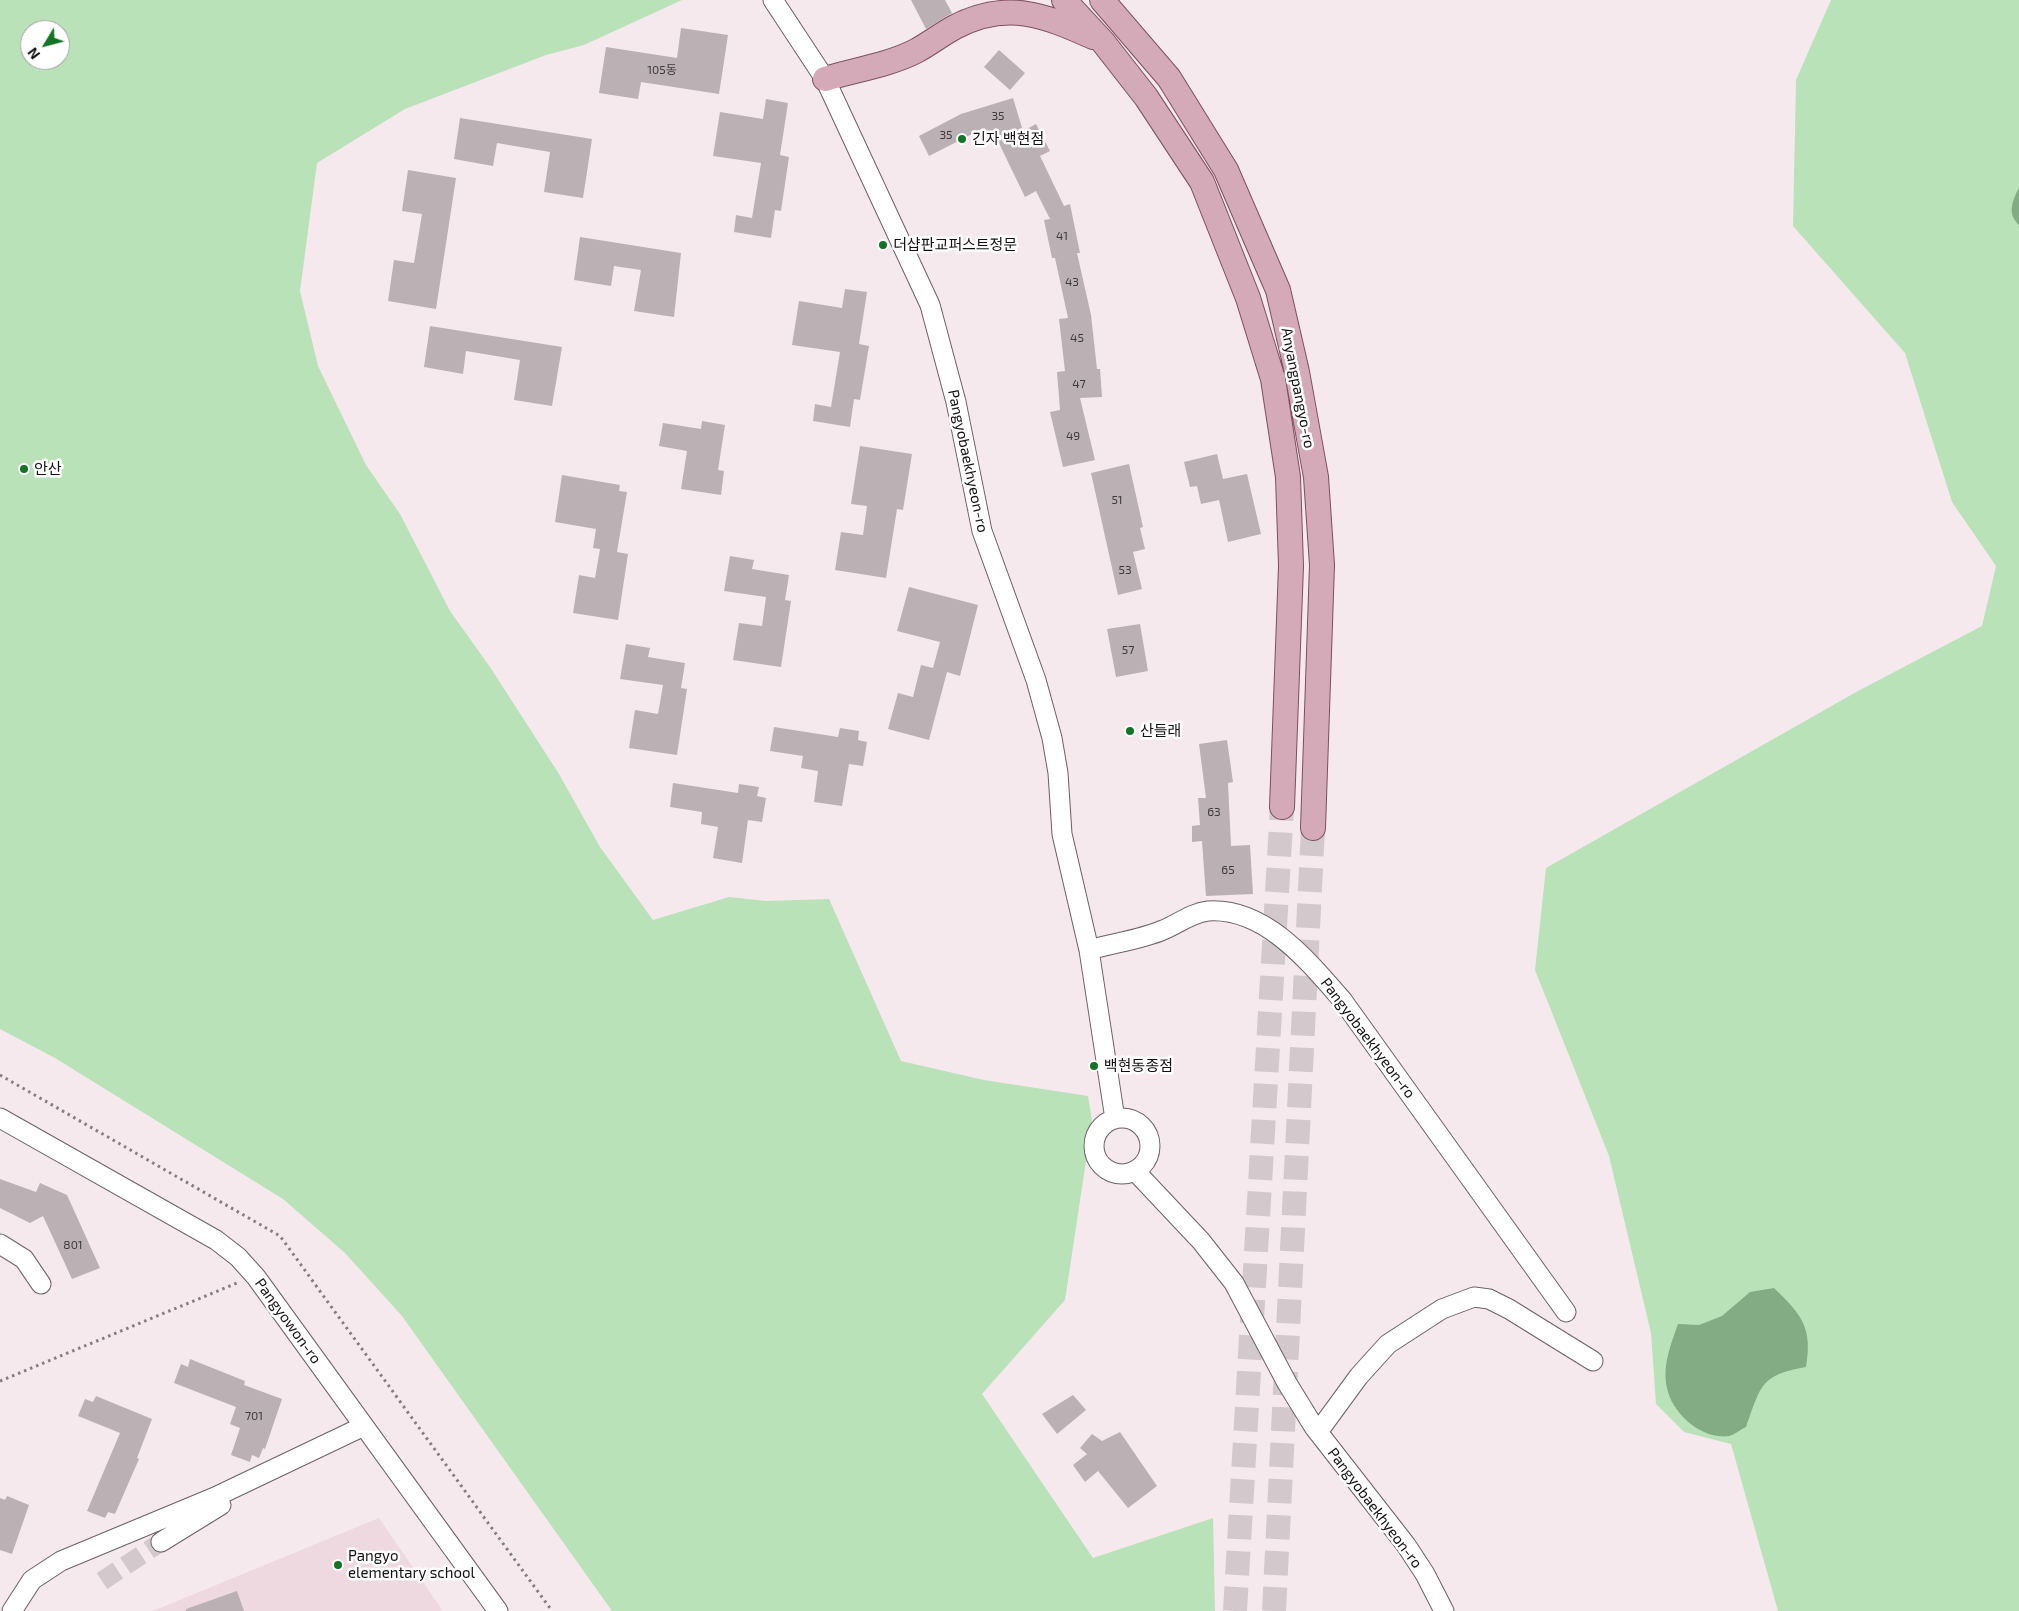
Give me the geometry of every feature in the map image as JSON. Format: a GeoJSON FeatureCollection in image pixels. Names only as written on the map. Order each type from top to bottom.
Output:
{"type":"FeatureCollection","features":[{"type":"Feature","properties":{"kind":"main road","name":"Anyangpangyo-ro"},"geometry":{"type":"LineString","coordinates":[[1064,0],[1103,42],[1146,97],[1202,182],[1248,298],[1273,378],[1288,477],[1291,566],[1282,808]]}},
{"type":"Feature","properties":{"kind":"main road","name":"Anyangpangyo-ro"},"geometry":{"type":"LineString","coordinates":[[1102,0],[1169,78],[1226,170],[1278,290],[1297,372],[1316,477],[1321,555],[1312,828]]}},
{"type":"Feature","properties":{"kind":"main road"},"geometry":{"type":"LineString","coordinates":[[825,79],[915,52],[956,27],[987,14],[1024,12],[1060,23],[1103,42]]}},
{"type":"Feature","properties":{"kind":"street","name":"Pangyobaekhyeon-ro"},"geometry":{"type":"LineString","coordinates":[[773,0],[825,79],[930,305],[956,402],[982,531],[1036,680],[1052,738],[1058,773],[1062,834],[1089,950],[1115,1119]]}},
{"type":"Feature","properties":{"kind":"street","name":"Pangyobaekhyeon-ro"},"geometry":{"type":"LineString","coordinates":[[1089,950],[1162,930],[1193,915],[1207,911],[1243,916],[1284,940],[1310,964],[1343,1001],[1566,1312]]}},
{"type":"Feature","properties":{"kind":"street"},"geometry":{"type":"LineString","coordinates":[[1123,1118],[1139,1123],[1149,1137],[1151,1145],[1148,1160],[1136,1172],[1117,1175],[1108,1172],[1096,1157],[1094,1148],[1095,1138],[1106,1123],[1115,1119],[1123,1118]]}},
{"type":"Feature","properties":{"kind":"street","name":"Pangyowon-ro"},"geometry":{"type":"LineString","coordinates":[[3,1127],[193,1226],[238,1257],[256,1277],[498,1611]]}},
{"type":"Feature","properties":{"kind":"street","name":"Pangyobaekhyeon-ro"},"geometry":{"type":"LineString","coordinates":[[1136,1172],[1201,1241],[1234,1284],[1287,1383],[1318,1432],[1406,1544],[1425,1574],[1444,1611]]}},
{"type":"Feature","properties":{"kind":"street"},"geometry":{"type":"LineString","coordinates":[[0,1244],[24,1259],[41,1284]]}},
{"type":"Feature","properties":{"kind":"street","name":"Pangyobaekhyeon-ro"},"geometry":{"type":"LineString","coordinates":[[1318,1432],[1359,1376],[1388,1344],[1442,1309],[1474,1297],[1489,1299],[1508,1309],[1593,1361]]}},
{"type":"Feature","properties":{"kind":"street"},"geometry":{"type":"LineString","coordinates":[[12,1611],[32,1580],[48,1568],[215,1497],[364,1426]]}},
{"type":"Feature","properties":{"kind":"street"},"geometry":{"type":"LineString","coordinates":[[162,1542],[283,1465]]}},
{"type":"Feature","properties":{"kind":"path"},"geometry":{"type":"LineString","coordinates":[[0,1381],[245,1280]]}},
{"type":"Feature","properties":{"kind":"shaded area"},"geometry":{"type":"Polygon","coordinates":[[[0,0],[682,0],[584,45],[546,55],[405,109],[317,163],[300,291],[318,366],[366,465],[400,514],[450,611],[490,667],[559,774],[600,847],[653,920],[729,897],[766,901],[829,899],[901,1061],[984,1080],[1088,1096],[1092,1121],[1065,1300],[982,1394],[1093,1558],[1213,1518],[1215,1611],[612,1611],[402,1316],[345,1253],[283,1199],[55,1058],[0,1029],[0,0]]]}},
{"type":"Feature","properties":{"kind":"shaded area"},"geometry":{"type":"Polygon","coordinates":[[[1831,0],[2019,0],[2019,1611],[1778,1611],[1731,1444],[1684,1432],[1656,1404],[1651,1333],[1609,1156],[1535,970],[1546,868],[1858,691],[1982,626],[1996,566],[1952,502],[1905,353],[1793,226],[1796,80],[1831,0]]]}},
{"type":"Feature","properties":{"kind":"shaded area"},"geometry":{"type":"Polygon","coordinates":[[[2019,188],[2019,225],[2013,216],[2012,207],[2019,188]]]}},
{"type":"Feature","properties":{"kind":"shaded area"},"geometry":{"type":"Polygon","coordinates":[[[1774,1288],[1803,1322],[1808,1341],[1806,1367],[1779,1374],[1764,1385],[1755,1401],[1746,1427],[1729,1436],[1708,1434],[1689,1423],[1681,1415],[1675,1407],[1667,1388],[1666,1363],[1678,1324],[1699,1325],[1722,1316],[1750,1292],[1774,1288]]]}},
{"type":"Feature","properties":{"kind":"shaded area","name":"Pangyo elementary school"},"geometry":{"type":"Polygon","coordinates":[[[379,1518],[443,1611],[153,1611],[379,1518]]]}},
{"type":"Feature","properties":{"kind":"building"},"geometry":{"type":"Polygon","coordinates":[[[911,0],[945,0],[952,13],[926,29],[911,0]]]}},
{"type":"Feature","properties":{"kind":"building"},"geometry":{"type":"Polygon","coordinates":[[[681,28],[728,35],[719,94],[641,82],[638,99],[599,93],[606,47],[677,58],[681,28]]]}},
{"type":"Feature","properties":{"kind":"building"},"geometry":{"type":"Polygon","coordinates":[[[999,50],[1025,73],[1010,90],[984,67],[999,50]]]}},
{"type":"Feature","properties":{"kind":"building"},"geometry":{"type":"Polygon","coordinates":[[[1013,98],[1023,131],[1036,124],[1050,151],[1040,156],[1064,206],[1070,204],[1080,253],[1077,253],[1091,315],[1097,369],[1100,369],[1102,397],[1080,398],[1095,460],[1063,467],[1050,412],[1060,410],[1057,372],[1065,371],[1059,319],[1068,318],[1055,258],[1052,258],[1044,220],[1050,219],[1036,191],[1025,197],[993,131],[984,134],[982,129],[929,156],[919,136],[961,114],[1013,98]]]}},
{"type":"Feature","properties":{"kind":"building"},"geometry":{"type":"Polygon","coordinates":[[[766,99],[788,103],[780,155],[789,157],[781,211],[775,210],[771,238],[734,232],[736,215],[752,218],[761,163],[713,156],[720,112],[763,119],[766,99]]]}},
{"type":"Feature","properties":{"kind":"building"},"geometry":{"type":"Polygon","coordinates":[[[460,118],[592,139],[583,198],[544,192],[550,152],[497,143],[493,166],[454,159],[460,118]]]}},
{"type":"Feature","properties":{"kind":"building"},"geometry":{"type":"Polygon","coordinates":[[[408,170],[456,178],[436,309],[388,301],[394,260],[414,263],[422,214],[402,211],[408,170]]]}},
{"type":"Feature","properties":{"kind":"building"},"geometry":{"type":"Polygon","coordinates":[[[580,237],[681,253],[674,317],[634,311],[641,270],[614,266],[611,286],[574,280],[580,237]]]}},
{"type":"Feature","properties":{"kind":"building"},"geometry":{"type":"Polygon","coordinates":[[[845,289],[867,292],[859,344],[869,346],[860,400],[854,399],[850,427],[813,421],[815,404],[831,407],[840,352],[792,345],[799,301],[842,308],[845,289]]]}},
{"type":"Feature","properties":{"kind":"building"},"geometry":{"type":"Polygon","coordinates":[[[430,326],[562,347],[552,406],[514,400],[520,360],[466,351],[463,374],[424,367],[430,326]]]}},
{"type":"Feature","properties":{"kind":"building"},"geometry":{"type":"Polygon","coordinates":[[[702,421],[725,425],[718,470],[724,471],[721,495],[681,489],[687,451],[659,446],[663,423],[701,429],[702,421]]]}},
{"type":"Feature","properties":{"kind":"building"},"geometry":{"type":"Polygon","coordinates":[[[860,446],[912,454],[903,510],[897,509],[886,578],[835,570],[841,532],[863,535],[867,506],[851,504],[860,446]]]}},
{"type":"Feature","properties":{"kind":"building"},"geometry":{"type":"Polygon","coordinates":[[[1217,454],[1223,479],[1247,474],[1261,534],[1228,542],[1219,500],[1201,504],[1197,486],[1190,487],[1184,462],[1217,454]]]}},
{"type":"Feature","properties":{"kind":"building"},"geometry":{"type":"Polygon","coordinates":[[[1129,464],[1143,527],[1140,528],[1145,549],[1133,552],[1142,589],[1118,595],[1091,473],[1129,464]]]}},
{"type":"Feature","properties":{"kind":"building"},"geometry":{"type":"Polygon","coordinates":[[[562,475],[620,485],[619,491],[627,492],[617,552],[628,554],[618,620],[573,613],[579,575],[595,578],[600,549],[593,548],[596,529],[555,522],[562,475]]]}},
{"type":"Feature","properties":{"kind":"building"},"geometry":{"type":"Polygon","coordinates":[[[730,556],[754,560],[752,569],[789,575],[785,600],[791,601],[781,667],[733,660],[739,623],[762,626],[766,597],[724,591],[730,556]]]}},
{"type":"Feature","properties":{"kind":"building"},"geometry":{"type":"Polygon","coordinates":[[[909,587],[978,605],[960,676],[947,672],[929,740],[888,729],[898,693],[913,697],[921,665],[933,668],[940,642],[897,631],[909,587]]]}},
{"type":"Feature","properties":{"kind":"building"},"geometry":{"type":"Polygon","coordinates":[[[1140,624],[1148,671],[1116,677],[1107,629],[1140,624]]]}},
{"type":"Feature","properties":{"kind":"building"},"geometry":{"type":"Polygon","coordinates":[[[626,644],[650,648],[648,657],[685,663],[681,688],[687,689],[677,755],[629,748],[635,710],[658,714],[663,685],[620,679],[626,644]]]}},
{"type":"Feature","properties":{"kind":"building"},"geometry":{"type":"Polygon","coordinates":[[[774,727],[838,737],[840,728],[859,731],[858,740],[867,742],[863,766],[849,764],[842,806],[814,802],[818,771],[801,768],[803,756],[770,751],[774,727]]]}},
{"type":"Feature","properties":{"kind":"building"},"geometry":{"type":"Polygon","coordinates":[[[1227,740],[1233,782],[1228,783],[1231,846],[1250,845],[1253,894],[1206,896],[1202,841],[1192,842],[1192,826],[1200,825],[1198,798],[1206,798],[1199,744],[1227,740]]]}},
{"type":"Feature","properties":{"kind":"building"},"geometry":{"type":"Polygon","coordinates":[[[673,783],[738,793],[739,784],[759,787],[757,796],[766,798],[762,822],[748,820],[742,863],[713,858],[718,827],[701,824],[702,812],[670,807],[673,783]]]}},
{"type":"Feature","properties":{"kind":"building"},"geometry":{"type":"Polygon","coordinates":[[[0,1179],[36,1192],[40,1183],[67,1195],[100,1268],[72,1279],[43,1216],[30,1223],[0,1208],[0,1179]]]}},
{"type":"Feature","properties":{"kind":"building"},"geometry":{"type":"Polygon","coordinates":[[[190,1359],[245,1381],[244,1385],[282,1399],[265,1449],[263,1448],[259,1458],[252,1455],[250,1462],[231,1455],[240,1428],[230,1424],[236,1407],[174,1383],[181,1364],[188,1367],[190,1359]]]}},
{"type":"Feature","properties":{"kind":"building"},"geometry":{"type":"Polygon","coordinates":[[[1073,1395],[1086,1410],[1057,1434],[1042,1414],[1073,1395]]]}},
{"type":"Feature","properties":{"kind":"building"},"geometry":{"type":"Polygon","coordinates":[[[96,1396],[152,1419],[137,1458],[139,1459],[115,1514],[108,1512],[105,1518],[87,1511],[120,1433],[78,1416],[85,1399],[93,1402],[96,1396]]]}},
{"type":"Feature","properties":{"kind":"building"},"geometry":{"type":"Polygon","coordinates":[[[1120,1432],[1157,1486],[1128,1508],[1098,1471],[1085,1482],[1073,1465],[1087,1454],[1080,1448],[1092,1434],[1102,1441],[1120,1432]]]}},
{"type":"Feature","properties":{"kind":"building"},"geometry":{"type":"Polygon","coordinates":[[[7,1496],[29,1505],[12,1554],[0,1550],[0,1498],[5,1500],[7,1496]]]}},
{"type":"Feature","properties":{"kind":"building"},"geometry":{"type":"Polygon","coordinates":[[[237,1591],[244,1611],[186,1611],[186,1609],[237,1591]]]}},
{"type":"Feature","properties":{"kind":"tunnel"},"geometry":{"type":"LineString","coordinates":[[1235,1611],[1282,807]]}},
{"type":"Feature","properties":{"kind":"tunnel"},"geometry":{"type":"LineString","coordinates":[[1274,1611],[1313,828]]}},
{"type":"Feature","properties":{"kind":"tunnel"},"geometry":{"type":"LineString","coordinates":[[102,1581],[161,1542]]}},
{"type":"Feature","properties":{"kind":"place","name":"긴자 백현점"},"geometry":{"type":"Point","coordinates":[962,139]}},
{"type":"Feature","properties":{"kind":"place","name":"더샵판교퍼스트정문"},"geometry":{"type":"Point","coordinates":[883,245]}},
{"type":"Feature","properties":{"kind":"place","name":"안산"},"geometry":{"type":"Point","coordinates":[24,469]}},
{"type":"Feature","properties":{"kind":"place","name":"산들래"},"geometry":{"type":"Point","coordinates":[1130,731]}},
{"type":"Feature","properties":{"kind":"place","name":"백현동종점"},"geometry":{"type":"Point","coordinates":[1094,1066]}},
{"type":"Feature","properties":{"kind":"place","name":"Pangyo elementary school"},"geometry":{"type":"Point","coordinates":[338,1565]}}]}
